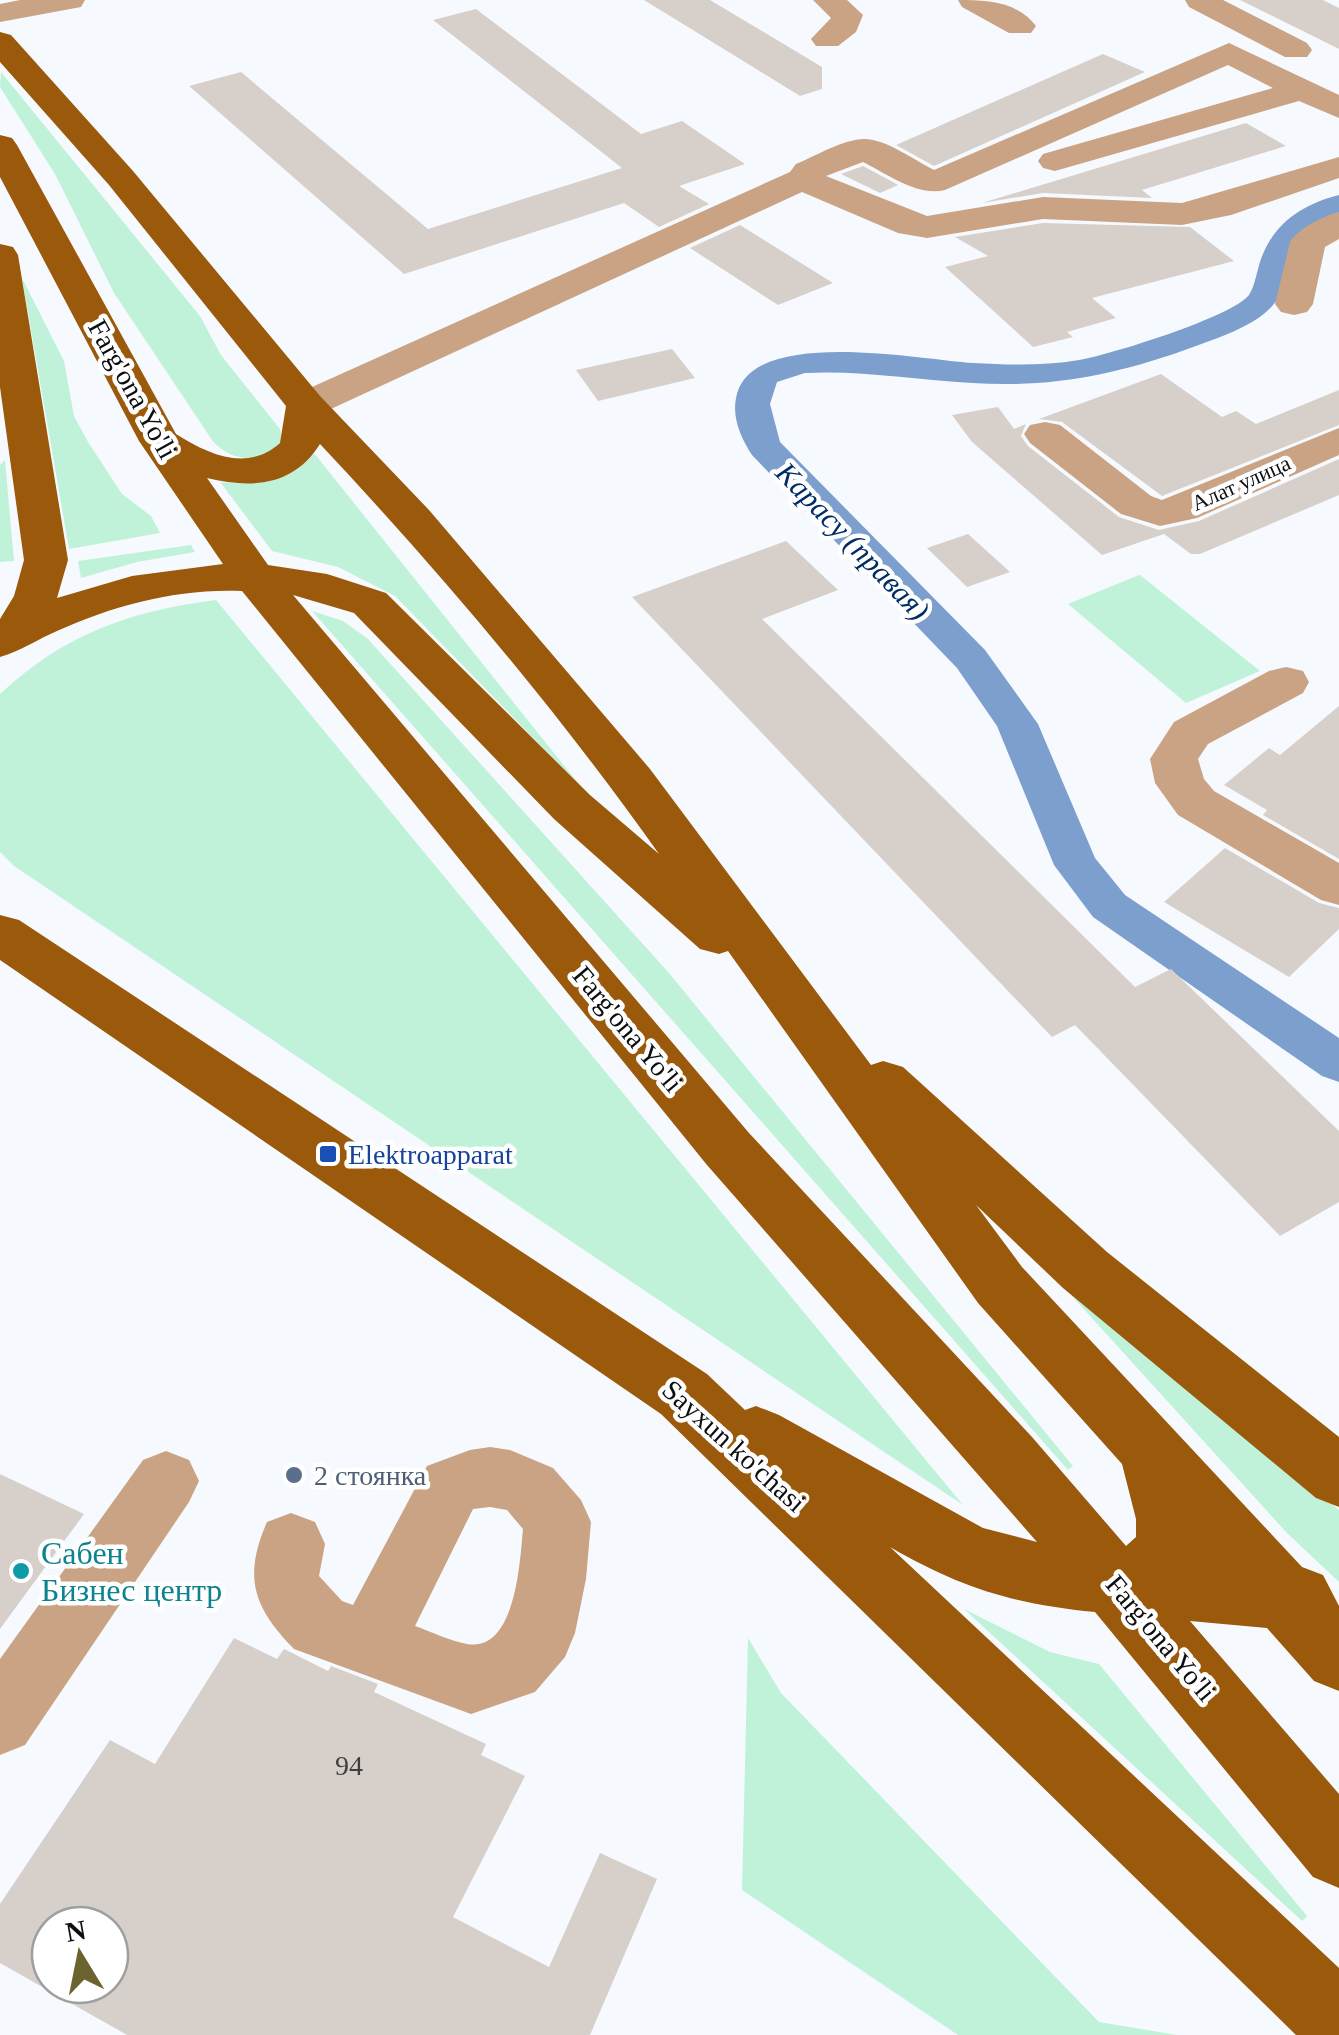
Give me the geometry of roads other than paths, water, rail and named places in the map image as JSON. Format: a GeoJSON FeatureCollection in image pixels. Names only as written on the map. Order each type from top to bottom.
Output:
{"type":"FeatureCollection","features":[{"type":"Feature","properties":{"kind":"main road"},"geometry":{"type":"LineString","coordinates":[[0,42],[121,178],[306,405],[414,519],[634,782],[1000,1285],[1146,1445],[1310,1601],[1339,1657]]}},
{"type":"Feature","properties":{"kind":"main road","name":"Farg'ona Yo'li"},"geometry":{"type":"LineString","coordinates":[[0,146],[160,441],[255,578],[728,1149],[1010,1458],[1339,1851]]}},
{"type":"Feature","properties":{"kind":"main road"},"geometry":{"type":"LineString","coordinates":[[0,255],[46,560],[36,596],[8,638]]}},
{"type":"Feature","properties":{"kind":"main road"},"geometry":{"type":"LineString","coordinates":[[0,422],[16,380]]}},
{"type":"Feature","properties":{"kind":"main road"},"geometry":{"type":"LineString","coordinates":[[160,441],[206,466],[264,469],[295,452],[304,433],[306,405]]}},
{"type":"Feature","properties":{"kind":"main road"},"geometry":{"type":"LineString","coordinates":[[8,638],[67,610],[148,587],[255,578],[314,584],[370,604],[572,807],[792,999],[1085,1270],[1339,1477]]}},
{"type":"Feature","properties":{"kind":"main road"},"geometry":{"type":"LineString","coordinates":[[0,916],[61,974]]}},
{"type":"Feature","properties":{"kind":"main road","name":"Sayxun ko'chasi"},"geometry":{"type":"LineString","coordinates":[[0,934],[684,1394],[1339,2022]]}},
{"type":"Feature","properties":{"kind":"main road"},"geometry":{"type":"LineString","coordinates":[[0,962],[61,974]]}},
{"type":"Feature","properties":{"kind":"main road"},"geometry":{"type":"LineString","coordinates":[[684,1394],[970,1556],[1024,1572],[1310,1601]]}},
{"type":"Feature","properties":{"kind":"main road"},"geometry":{"type":"LineString","coordinates":[[1114,1581],[1147,1570],[1159,1561],[1170,1543],[1170,1507],[1146,1445]]}},
{"type":"Feature","properties":{"kind":"street"},"geometry":{"type":"LineString","coordinates":[[0,14],[70,0]]}},
{"type":"Feature","properties":{"kind":"street"},"geometry":{"type":"LineString","coordinates":[[827,40],[845,25],[847,16],[828,0]]}},
{"type":"Feature","properties":{"kind":"street"},"geometry":{"type":"LineString","coordinates":[[973,0],[1020,26]]}},
{"type":"Feature","properties":{"kind":"street"},"geometry":{"type":"LineString","coordinates":[[1200,0],[1312,76],[1339,108]]}},
{"type":"Feature","properties":{"kind":"street"},"geometry":{"type":"LineString","coordinates":[[933,184],[1228,54],[1312,76]]}},
{"type":"Feature","properties":{"kind":"street"},"geometry":{"type":"LineString","coordinates":[[306,405],[802,179],[808,171],[864,149],[948,192],[1312,76]]}},
{"type":"Feature","properties":{"kind":"street"},"geometry":{"type":"LineString","coordinates":[[802,179],[911,225],[927,227],[1043,208],[1182,214],[1218,207],[1339,167]]}},
{"type":"Feature","properties":{"kind":"street"},"geometry":{"type":"LineString","coordinates":[[1294,304],[1308,242],[1339,222]]}},
{"type":"Feature","properties":{"kind":"street","name":"Алат улица"},"geometry":{"type":"LineString","coordinates":[[1045,434],[1136,505],[1160,513],[1182,509],[1339,440]]}},
{"type":"Feature","properties":{"kind":"street"},"geometry":{"type":"LineString","coordinates":[[1286,682],[1191,733],[1174,758],[1180,783],[1196,804],[1339,887]]}},
{"type":"Feature","properties":{"kind":"street"},"geometry":{"type":"LineString","coordinates":[[0,1720],[166,1481]]}},
{"type":"Feature","properties":{"kind":"street"},"geometry":{"type":"LineString","coordinates":[[291,1544],[286,1576],[298,1605],[319,1626],[368,1646]]}},
{"type":"Feature","properties":{"kind":"waterway","name":"Карасу (правая)"},"geometry":{"type":"LineString","coordinates":[[1339,204],[1292,230],[1280,251],[1263,300],[1232,320],[1129,358],[1077,371],[1026,375],[805,363],[765,375],[758,383],[752,404],[765,447],[971,659],[1017,724],[1076,865],[1109,906],[1339,1063]]}},
{"type":"Feature","properties":{"kind":"place","name":"Elektroapparat"},"geometry":{"type":"Point","coordinates":[328,1154]}},
{"type":"Feature","properties":{"kind":"place","name":"2 стоянка"},"geometry":{"type":"Point","coordinates":[294,1475]}},
{"type":"Feature","properties":{"kind":"place","name":"Сабен Бизнес центр"},"geometry":{"type":"Point","coordinates":[21,1571]}}]}
